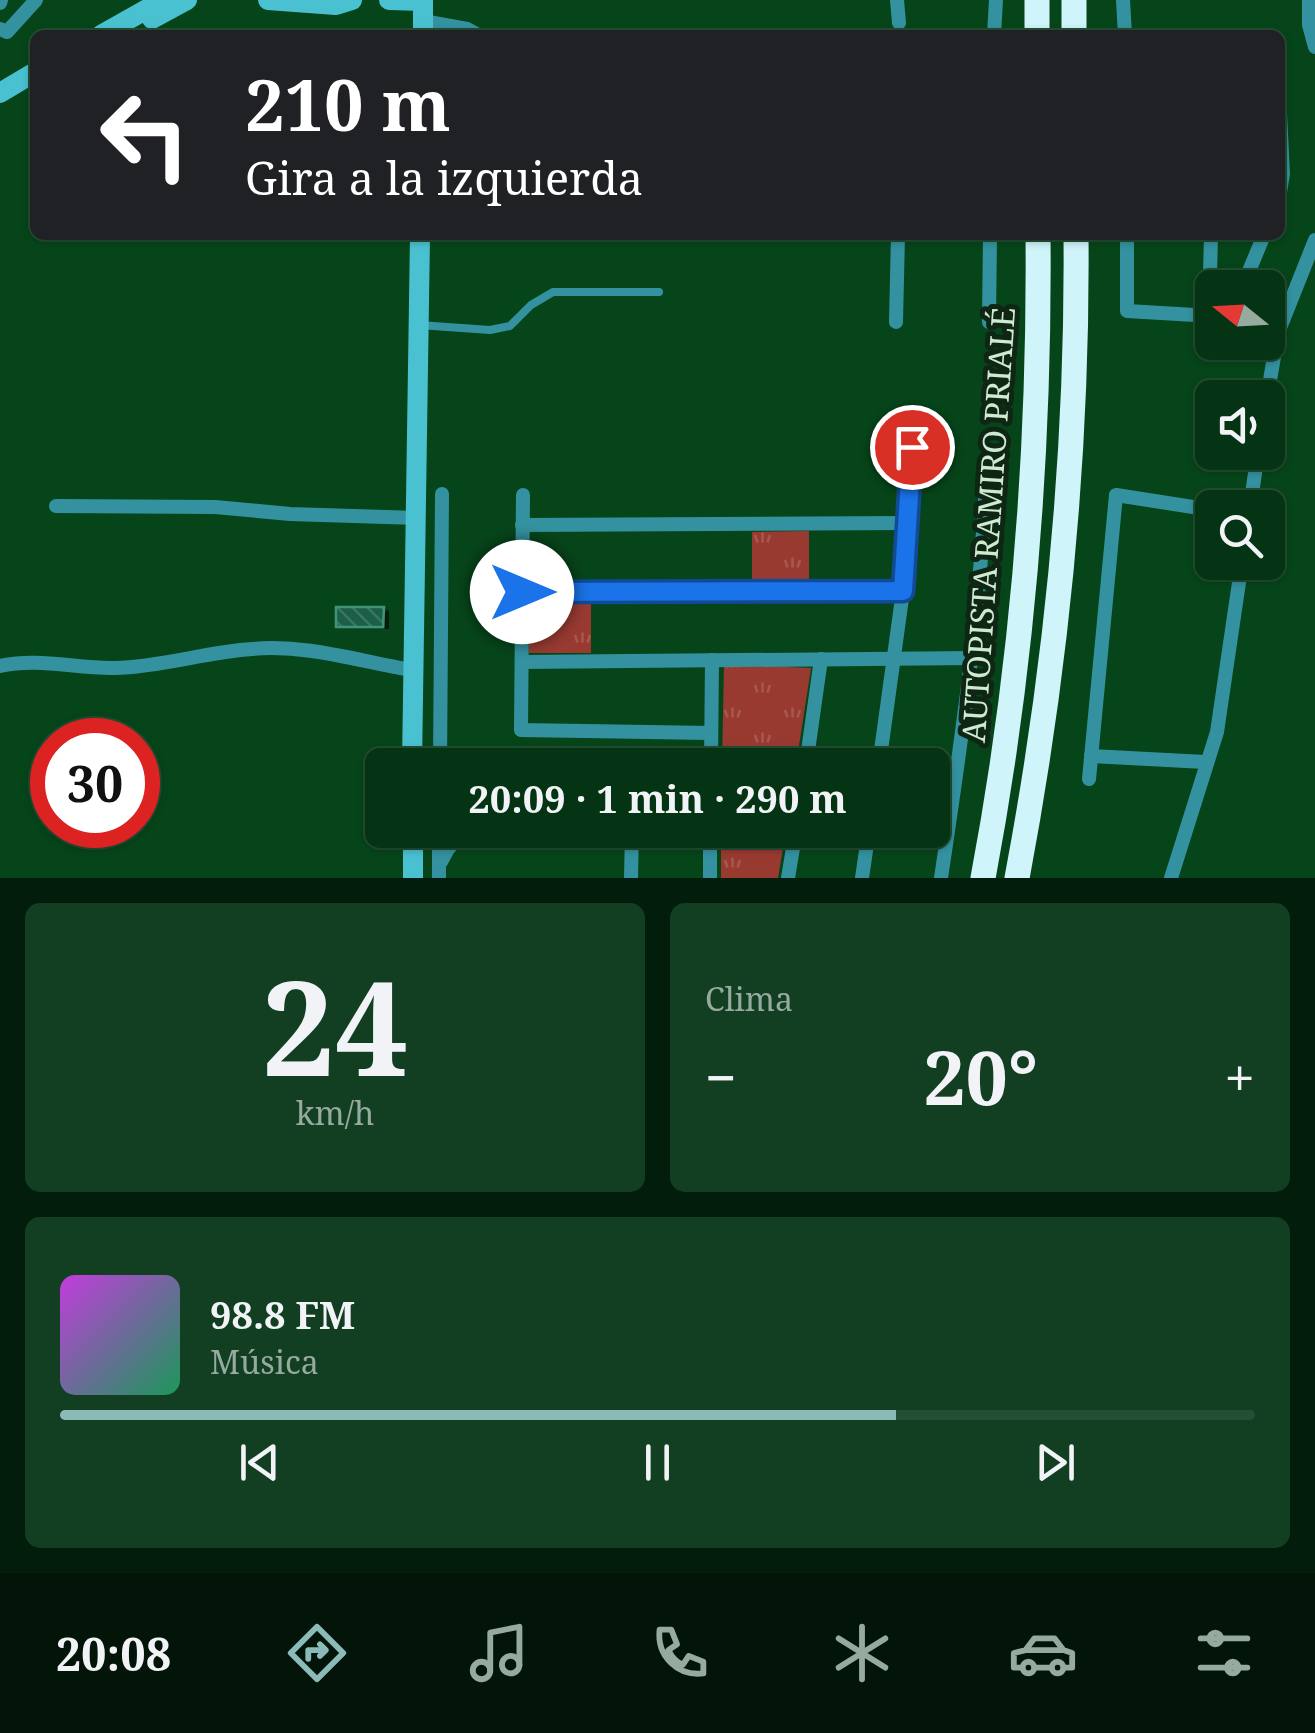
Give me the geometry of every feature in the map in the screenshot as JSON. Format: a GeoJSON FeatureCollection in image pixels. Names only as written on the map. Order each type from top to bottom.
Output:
{"type":"FeatureCollection","features":[{"type":"Feature","properties":{"kind":"highway"},"geometry":{"type":"LineString","coordinates":[[1037,0],[1037,30]]}},
{"type":"Feature","properties":{"kind":"highway"},"geometry":{"type":"LineString","coordinates":[[1074,0],[1074,30]]}},
{"type":"Feature","properties":{"kind":"highway","name":"AUTOPISTA RAMIRO PRIALÉ"},"geometry":{"type":"LineString","coordinates":[[983,878],[1002,778],[1021,634],[1033,466],[1038,240]]}},
{"type":"Feature","properties":{"kind":"highway","name":"AUTOPISTA RAMIRO PRIALÉ"},"geometry":{"type":"LineString","coordinates":[[1017,878],[1036,777],[1060,594],[1071,465],[1076,240]]}},
{"type":"Feature","properties":{"kind":"street"},"geometry":{"type":"LineString","coordinates":[[0,29],[13,30],[36,0]]}},
{"type":"Feature","properties":{"kind":"street"},"geometry":{"type":"LineString","coordinates":[[111,30],[161,4],[187,0]]}},
{"type":"Feature","properties":{"kind":"street"},"geometry":{"type":"LineString","coordinates":[[268,0],[336,6],[352,0]]}},
{"type":"Feature","properties":{"kind":"street"},"geometry":{"type":"LineString","coordinates":[[389,0],[470,30]]}},
{"type":"Feature","properties":{"kind":"street"},"geometry":{"type":"LineString","coordinates":[[898,0],[899,24]]}},
{"type":"Feature","properties":{"kind":"street"},"geometry":{"type":"LineString","coordinates":[[994,30],[996,0]]}},
{"type":"Feature","properties":{"kind":"street"},"geometry":{"type":"LineString","coordinates":[[1123,0],[1124,30]]}},
{"type":"Feature","properties":{"kind":"street"},"geometry":{"type":"LineString","coordinates":[[1309,0],[1309,25],[1315,48]]}},
{"type":"Feature","properties":{"kind":"street"},"geometry":{"type":"LineString","coordinates":[[130,30],[161,4]]}},
{"type":"Feature","properties":{"kind":"street"},"geometry":{"type":"LineString","coordinates":[[0,94],[30,75]]}},
{"type":"Feature","properties":{"kind":"street"},"geometry":{"type":"LineString","coordinates":[[0,107],[30,88]]}},
{"type":"Feature","properties":{"kind":"street"},"geometry":{"type":"LineString","coordinates":[[412,748],[420,240]]}},
{"type":"Feature","properties":{"kind":"street"},"geometry":{"type":"LineString","coordinates":[[896,322],[898,240]]}},
{"type":"Feature","properties":{"kind":"street"},"geometry":{"type":"LineString","coordinates":[[988,322],[990,240]]}},
{"type":"Feature","properties":{"kind":"street"},"geometry":{"type":"LineString","coordinates":[[1126,240],[1127,311],[1195,315]]}},
{"type":"Feature","properties":{"kind":"street"},"geometry":{"type":"LineString","coordinates":[[1211,240],[1211,270]]}},
{"type":"Feature","properties":{"kind":"street"},"geometry":{"type":"LineString","coordinates":[[1249,270],[1262,240]]}},
{"type":"Feature","properties":{"kind":"street"},"geometry":{"type":"LineString","coordinates":[[1270,380],[1278,333],[1315,240]]}},
{"type":"Feature","properties":{"kind":"street"},"geometry":{"type":"LineString","coordinates":[[882,748],[903,591],[912,447]]}},
{"type":"Feature","properties":{"kind":"street"},"geometry":{"type":"LineString","coordinates":[[941,878],[974,658],[984,551],[987,458]]}},
{"type":"Feature","properties":{"kind":"street"},"geometry":{"type":"LineString","coordinates":[[440,748],[442,494]]}},
{"type":"Feature","properties":{"kind":"street"},"geometry":{"type":"LineString","coordinates":[[1089,779],[1116,494],[1195,507]]}},
{"type":"Feature","properties":{"kind":"street"},"geometry":{"type":"LineString","coordinates":[[522,495],[521,730],[711,734]]}},
{"type":"Feature","properties":{"kind":"street"},"geometry":{"type":"LineString","coordinates":[[56,506],[215,507],[418,524],[442,550]]}},
{"type":"Feature","properties":{"kind":"street"},"geometry":{"type":"LineString","coordinates":[[522,525],[908,523]]}},
{"type":"Feature","properties":{"kind":"street"},"geometry":{"type":"LineString","coordinates":[[1171,878],[1217,732],[1239,580]]}},
{"type":"Feature","properties":{"kind":"street"},"geometry":{"type":"LineString","coordinates":[[522,592],[903,591]]}},
{"type":"Feature","properties":{"kind":"street"},"geometry":{"type":"LineString","coordinates":[[0,666],[23,661],[114,668],[250,648],[311,648],[412,670]]}},
{"type":"Feature","properties":{"kind":"street"},"geometry":{"type":"LineString","coordinates":[[522,662],[974,658]]}},
{"type":"Feature","properties":{"kind":"street"},"geometry":{"type":"LineString","coordinates":[[808,748],[821,659]]}},
{"type":"Feature","properties":{"kind":"street"},"geometry":{"type":"LineString","coordinates":[[711,748],[712,660]]}},
{"type":"Feature","properties":{"kind":"street"},"geometry":{"type":"LineString","coordinates":[[1092,756],[1205,762]]}},
{"type":"Feature","properties":{"kind":"street"},"geometry":{"type":"LineString","coordinates":[[412,848],[413,878]]}},
{"type":"Feature","properties":{"kind":"street"},"geometry":{"type":"LineString","coordinates":[[439,873],[449,848]]}},
{"type":"Feature","properties":{"kind":"street"},"geometry":{"type":"LineString","coordinates":[[631,878],[632,848]]}},
{"type":"Feature","properties":{"kind":"street"},"geometry":{"type":"LineString","coordinates":[[710,848],[710,878]]}},
{"type":"Feature","properties":{"kind":"street"},"geometry":{"type":"LineString","coordinates":[[788,878],[793,848]]}},
{"type":"Feature","properties":{"kind":"street"},"geometry":{"type":"LineString","coordinates":[[862,878],[867,848]]}},
{"type":"Feature","properties":{"kind":"lane"},"geometry":{"type":"LineString","coordinates":[[419,325],[490,330],[510,326],[531,305],[552,292],[658,292]]}},
{"type":"Feature","properties":{"kind":"green space"},"geometry":{"type":"Polygon","coordinates":[[[809,531],[809,583],[752,583],[752,532],[809,531]]]}},
{"type":"Feature","properties":{"kind":"green space"},"geometry":{"type":"Polygon","coordinates":[[[529,602],[591,602],[591,653],[529,653],[529,602]]]}},
{"type":"Feature","properties":{"kind":"green space"},"geometry":{"type":"Polygon","coordinates":[[[724,665],[811,668],[799,748],[722,748],[724,665]]]}},
{"type":"Feature","properties":{"kind":"green space"},"geometry":{"type":"Polygon","coordinates":[[[721,848],[783,848],[778,878],[721,878],[721,848]]]}},
{"type":"Feature","properties":{"kind":"building"},"geometry":{"type":"Polygon","coordinates":[[[336,607],[384,607],[383,627],[336,627],[336,607]]]}},
{"type":"Feature","properties":{"kind":"route"},"geometry":{"type":"LineString","coordinates":[[522,592],[903,591],[912,447]]}}]}
